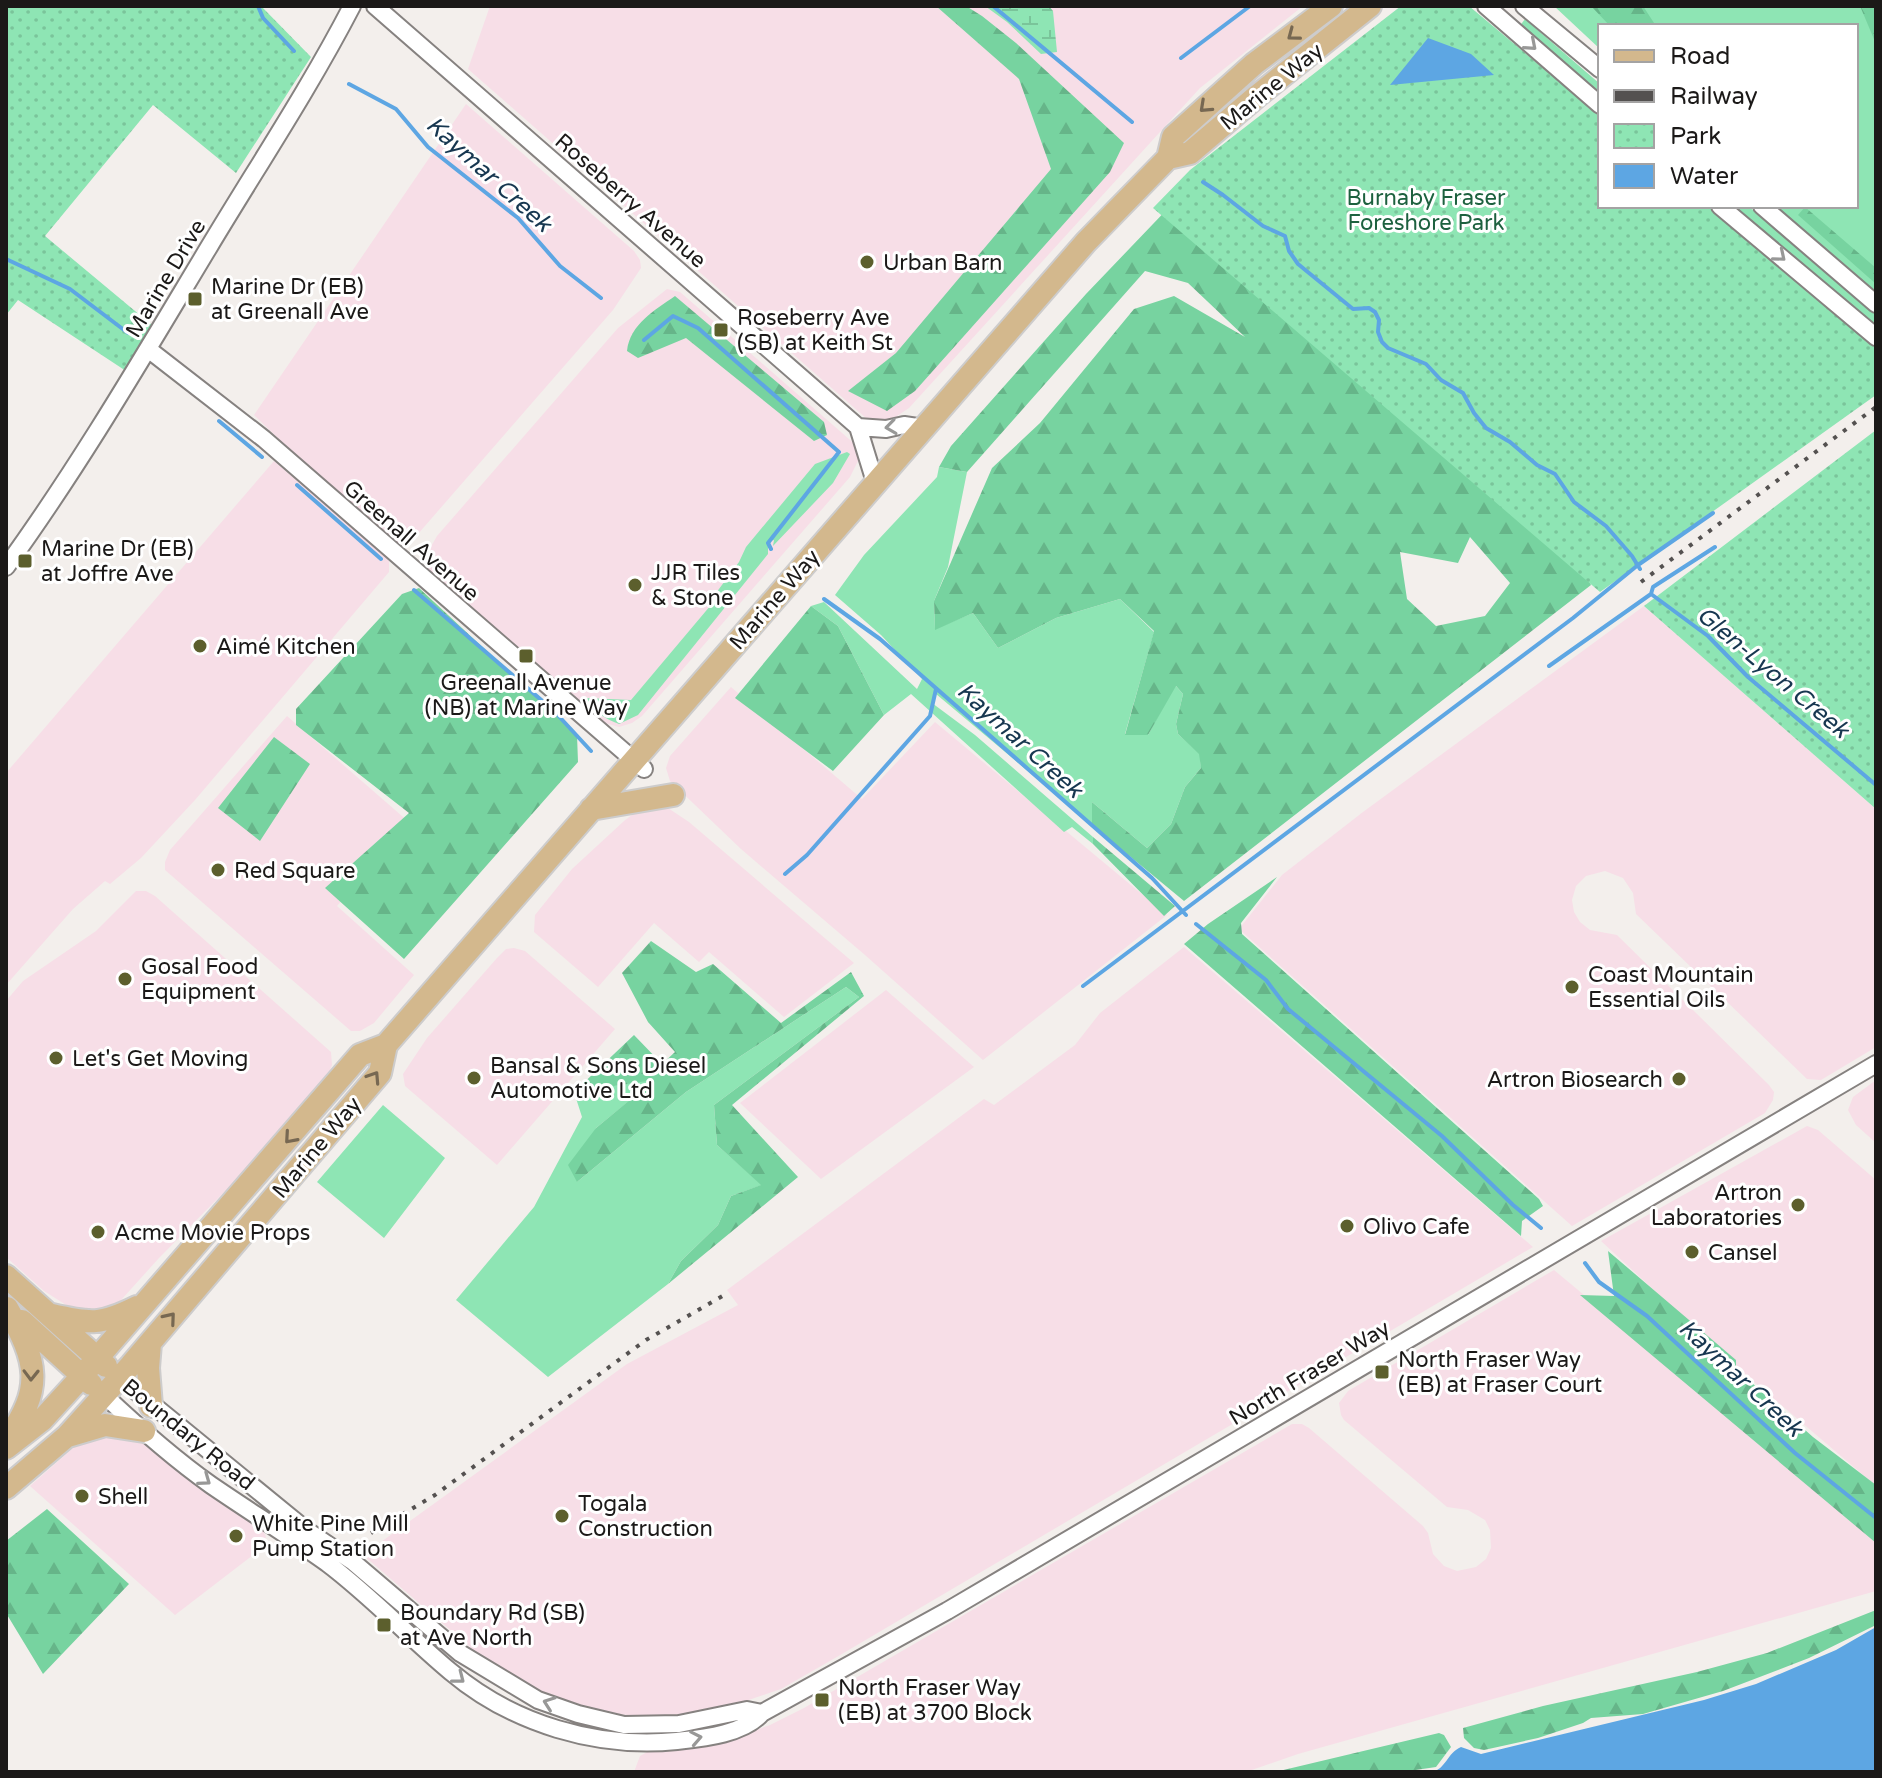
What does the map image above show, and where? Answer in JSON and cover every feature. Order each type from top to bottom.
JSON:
[{"type":"main road","name":"Marine Way","points":[[6,1448],[42,1420],[360,1055],[386,1045],[591,809],[638,765],[875,482],[1086,242],[1168,158],[1173,137],[1254,64],[1331,6]]},
{"type":"main road","name":"Marine Way","points":[[1168,158],[1190,153],[1370,6]]},
{"type":"main road","points":[[591,809],[673,795]]},
{"type":"main road","name":"Marine Way","points":[[6,1488],[67,1436],[120,1378],[380,1073],[386,1045]]},
{"type":"main road","name":"Boundary Road","points":[[6,1276],[120,1378]]},
{"type":"main road","points":[[47,1314],[86,1322],[111,1320],[149,1300]]},
{"type":"main road","points":[[6,1441],[29,1400],[32,1380],[28,1345],[7,1308]]},
{"type":"main road","name":"Boundary Road","points":[[7,1308],[104,1395]]},
{"type":"main road","points":[[150,1343],[151,1406]]},
{"type":"main road","points":[[67,1436],[105,1425],[144,1431]]},
{"type":"street","name":"Marine Drive","points":[[6,567],[148,349],[309,85],[352,6]]},
{"type":"street","name":"Roseberry Avenue","points":[[375,6],[858,427]]},
{"type":"street","points":[[1486,6],[1598,103]]},
{"type":"street","points":[[1524,6],[1598,67]]},
{"type":"street","points":[[1722,208],[1876,337]]},
{"type":"street","points":[[1764,208],[1876,304]]},
{"type":"street","name":"Greenall Avenue","points":[[148,349],[264,439],[638,765]]},
{"type":"street","points":[[875,482],[858,427],[886,429],[904,425],[924,428]]},
{"type":"street","name":"North Fraser Way","points":[[625,1743],[694,1739],[753,1723],[762,1713],[947,1611],[1876,1064]]},
{"type":"street","name":"Boundary Road","points":[[120,1378],[306,1530],[352,1561],[460,1653],[538,1700],[624,1725]]},
{"type":"street","name":"Boundary Road","points":[[104,1395],[210,1484],[329,1564],[470,1686],[497,1703],[549,1725],[574,1734],[625,1743]]},
{"type":"street","name":"North Fraser Way","points":[[624,1725],[679,1724],[747,1710],[762,1713]]},
{"type":"shaded area","points":[[490,6],[1303,6],[1200,88],[909,408],[885,421],[867,419],[468,69]]},
{"type":"shaded area","points":[[466,104],[634,251],[641,268],[613,310],[411,542],[400,545],[254,415]]},
{"type":"shaded area","points":[[667,289],[680,292],[857,446],[859,459],[850,477],[642,716],[619,727],[587,712],[428,572],[425,557],[437,536],[618,328]]},
{"type":"shaded area","points":[[274,461],[382,553],[389,561],[389,572],[195,800],[141,858],[110,884],[105,881],[73,909],[6,985],[6,773]]},
{"type":"shaded area","points":[[1644,606],[1876,809],[1876,1047],[1821,1080],[1807,1079],[1636,914],[1633,893],[1623,878],[1605,871],[1586,876],[1576,886],[1572,900],[1580,922],[1590,930],[1617,935],[1774,1092],[1765,1113],[1572,1226],[1239,929],[1282,875]]},
{"type":"shaded area","points":[[731,687],[862,799],[935,722],[1167,915],[983,1060],[741,849],[670,781],[666,768],[670,756]]},
{"type":"shaded area","points":[[287,716],[410,823],[337,906],[414,975],[374,1023],[360,1031],[351,1031],[165,870],[170,850]]},
{"type":"shaded area","points":[[665,806],[689,822],[854,963],[784,1017],[709,952],[699,962],[654,923],[598,987],[534,932],[535,915],[572,869],[624,821],[637,811]]},
{"type":"shaded area","points":[[136,891],[146,891],[155,896],[331,1052],[332,1065],[328,1075],[239,1177],[113,1309],[107,1313],[74,1310],[44,1291],[6,1257],[6,1001],[23,981],[96,931]]},
{"type":"shaded area","points":[[1184,947],[1533,1247],[835,1658],[781,1689],[737,1704],[701,1713],[655,1717],[614,1714],[538,1692],[501,1671],[476,1652],[363,1555],[627,1364],[738,1305],[727,1290],[984,1099],[994,1105],[1075,1045],[1100,1013]]},
{"type":"shaded area","points":[[506,949],[525,951],[615,1029],[497,1165],[405,1086],[403,1074],[427,1038],[497,958]]},
{"type":"shaded area","points":[[886,990],[974,1067],[821,1179],[740,1103]]},
{"type":"shaded area","points":[[1876,1080],[1876,1143],[1856,1125],[1848,1110],[1853,1097]]},
{"type":"shaded area","points":[[1807,1126],[1818,1130],[1876,1180],[1876,1486],[1739,1369],[1601,1241]]},
{"type":"shaded area","points":[[1554,1270],[1876,1538],[1876,1591],[1298,1754],[1246,1772],[634,1772],[640,1756],[651,1750],[731,1739],[804,1708],[1292,1424],[1309,1428],[1423,1526],[1433,1554],[1444,1566],[1457,1571],[1476,1567],[1486,1559],[1491,1548],[1490,1530],[1485,1520],[1468,1510],[1447,1507],[1344,1420],[1339,1403],[1348,1391]]},
{"type":"shaded area","points":[[95,1433],[135,1438],[151,1448],[262,1528],[266,1537],[261,1549],[175,1615],[30,1486],[82,1440]]},
{"type":"green space","points":[[6,6],[261,6],[311,57],[236,173],[153,105],[45,236],[153,326],[126,371],[18,300],[6,315]]},
{"type":"green space","points":[[936,6],[966,6],[982,16],[1016,43],[1124,143],[1110,172],[915,391],[887,411],[848,391],[896,353],[1051,169],[1019,79]]},
{"type":"green space","points":[[985,6],[1049,6],[1053,11],[1057,52],[1041,54]]},
{"type":"green space","name":"Burnaby Fraser Foreshore Park","points":[[1401,6],[1469,6],[1598,114],[1598,208],[1711,208],[1876,347],[1876,395],[1600,592],[1153,208],[1190,170]]},
{"type":"green space","points":[[1554,6],[1876,6],[1876,294],[1776,208],[1858,208],[1858,24],[1598,24],[1598,47]]},
{"type":"green space","points":[[1591,6],[1643,6],[1655,24],[1608,24]]},
{"type":"green space","points":[[1860,6],[1876,6],[1876,44]]},
{"type":"green space","points":[[1525,19],[1598,82],[1598,95],[1519,27]]},
{"type":"green space","points":[[1175,201],[1582,567],[1591,585],[1184,901],[1092,825],[1092,802],[1147,848],[1171,824],[1185,787],[1201,768],[1199,754],[1178,734],[1176,724],[1183,694],[1176,686],[1148,735],[1125,735],[1154,631],[1120,599],[1056,618],[998,648],[973,613],[935,630],[934,601],[992,468],[1040,423],[1134,309],[1174,296],[1245,337],[1188,283],[1145,271],[967,472],[939,467],[951,446],[1086,294]],"holes":[[[1470,537],[1510,583],[1485,616],[1436,626],[1407,599],[1400,552],[1458,563]]]},
{"type":"green space","points":[[1734,208],[1750,208],[1876,314],[1876,328]]},
{"type":"green space","points":[[1806,208],[1876,268],[1876,284],[1798,215]]},
{"type":"green space","points":[[675,296],[824,422],[827,435],[814,441],[686,338],[638,358],[627,351],[638,325]]},
{"type":"green space","points":[[1876,430],[1876,809],[1644,606]]},
{"type":"green space","points":[[847,452],[850,454],[833,483],[773,546],[774,540],[768,541],[768,554],[638,715],[619,724],[595,711],[586,698],[631,700],[716,599],[716,593],[746,547],[815,464]]},
{"type":"green space","points":[[939,467],[967,472],[948,567],[934,601],[935,629],[973,613],[998,648],[1056,618],[1120,599],[1154,632],[1125,734],[1148,735],[1175,685],[1183,694],[1176,724],[1178,734],[1200,754],[1201,768],[1185,787],[1171,824],[1147,848],[1092,802],[1092,825],[936,694],[932,703],[975,735],[1093,837],[1093,844],[1072,827],[1064,832],[911,694],[884,715],[838,626],[811,606],[824,602],[917,689],[922,679],[881,635],[835,595],[864,555],[937,477]]},
{"type":"green space","points":[[419,588],[577,735],[578,762],[404,959],[325,888],[409,813],[296,725],[296,709],[402,594]]},
{"type":"green space","points":[[811,606],[838,626],[884,715],[833,771],[735,698]]},
{"type":"green space","points":[[274,737],[310,764],[260,841],[218,808]]},
{"type":"green space","points":[[1093,837],[1175,906],[1164,916],[1093,844]]},
{"type":"green space","points":[[1277,877],[1241,923],[1242,934],[1539,1199],[1543,1206],[1522,1221],[1521,1236],[1184,944]]},
{"type":"green space","points":[[651,941],[696,972],[713,964],[781,1023],[851,972],[864,996],[732,1105],[798,1177],[668,1284],[681,1261],[718,1225],[731,1196],[761,1185],[717,1145],[714,1105],[859,997],[846,987],[686,1092],[577,1182],[568,1165],[596,1128],[654,1080],[574,1092],[634,1035],[662,1064],[675,1052],[648,1022],[622,973]]},
{"type":"green space","points":[[846,987],[859,997],[714,1105],[717,1145],[762,1185],[731,1196],[718,1225],[681,1261],[668,1284],[548,1377],[456,1300],[534,1207],[582,1117],[574,1092],[656,1079],[596,1128],[577,1182],[686,1092]]},
{"type":"green space","points":[[383,1105],[445,1158],[384,1238],[317,1182]]},
{"type":"green space","points":[[1608,1251],[1736,1360],[1736,1369],[1813,1437],[1876,1485],[1876,1543],[1580,1295],[1614,1296]]},
{"type":"green space","points":[[47,1509],[129,1584],[43,1674],[6,1613],[6,1541]]},
{"type":"green space","points":[[1876,1610],[1876,1625],[1809,1658],[1723,1691],[1643,1714],[1591,1718],[1538,1738],[1484,1750],[1474,1748],[1464,1738],[1463,1728],[1767,1653]]},
{"type":"green space","points":[[1439,1733],[1444,1735],[1451,1747],[1436,1767],[1402,1772],[1275,1772]]},
{"type":"water","points":[[1428,38],[1471,54],[1494,75],[1390,85]]},
{"type":"water","points":[[1876,1627],[1876,1772],[1432,1772],[1461,1747],[1481,1754],[1704,1700],[1756,1684],[1836,1650]]},
{"type":"waterway","name":"Kaymar Creek","points":[[6,6],[29,6]]},
{"type":"waterway","name":"Kaymar Creek","points":[[258,6],[263,18],[294,51]]},
{"type":"waterway","name":"Glen-Lyon Creek","points":[[993,6],[1132,122]]},
{"type":"waterway","points":[[1181,58],[1250,6]]},
{"type":"waterway","name":"Kaymar Creek","points":[[349,84],[396,109],[428,147],[518,218],[560,266],[601,298]]},
{"type":"waterway","name":"Glen-Lyon Creek","points":[[1203,182],[1263,226],[1285,236],[1289,251],[1298,264],[1353,309],[1369,308],[1375,312],[1379,320],[1378,332],[1388,348],[1426,364],[1441,380],[1463,393],[1486,428],[1510,442],[1537,465],[1555,474],[1574,502],[1606,526],[1640,569]]},
{"type":"waterway","points":[[6,259],[70,289],[128,333]]},
{"type":"waterway","name":"Kaymar Creek","points":[[644,340],[673,316],[698,328],[839,452],[768,543],[771,549]]},
{"type":"waterway","points":[[219,421],[262,457]]},
{"type":"waterway","points":[[297,485],[381,559]]},
{"type":"waterway","points":[[1083,986],[1573,618],[1638,565],[1713,513]]},
{"type":"waterway","name":"Glen-Lyon Creek","points":[[1715,547],[1653,587],[1651,594],[1708,636],[1748,677],[1876,785]]},
{"type":"waterway","points":[[414,590],[554,711],[591,751]]},
{"type":"waterway","points":[[1549,666],[1651,594]]},
{"type":"waterway","name":"Kaymar Creek","points":[[824,599],[880,639],[1152,878],[1186,915]]},
{"type":"waterway","points":[[785,874],[807,855],[930,716],[936,689]]},
{"type":"waterway","name":"Kaymar Creek","points":[[1196,924],[1266,980],[1288,1009],[1442,1136],[1541,1228]]},
{"type":"waterway","name":"Kaymar Creek","points":[[1585,1263],[1599,1282],[1647,1316],[1795,1453],[1876,1518]]},
{"type":"railway","points":[[1641,582],[1876,407]]},
{"type":"railway","points":[[371,1533],[435,1495],[646,1340],[726,1294]]},
{"type":"place","name":"Urban Barn","points":[[867,262]]},
{"type":"place","name":"Marine Dr (EB) at Greenall Ave","points":[[195,299]]},
{"type":"place","name":"Roseberry Ave (SB) at Keith St","points":[[721,330]]},
{"type":"place","name":"Marine Dr (EB) at Joffre Ave","points":[[25,561]]},
{"type":"place","name":"JJR Tiles & Stone","points":[[635,585]]},
{"type":"place","name":"Aimé Kitchen","points":[[200,646]]},
{"type":"place","name":"Greenall Avenue (NB) at Marine Way","points":[[526,656]]},
{"type":"place","name":"Red Square","points":[[218,870]]},
{"type":"place","name":"Gosal Food Equipment","points":[[125,979]]},
{"type":"place","name":"Coast Mountain Essential Oils","points":[[1572,987]]},
{"type":"place","name":"Let's Get Moving","points":[[56,1058]]},
{"type":"place","name":"Bansal & Sons Diesel Automotive Ltd","points":[[474,1078]]},
{"type":"place","name":"Artron Biosearch","points":[[1679,1079]]},
{"type":"place","name":"Artron Laboratories","points":[[1798,1205]]},
{"type":"place","name":"Olivo Cafe","points":[[1347,1226]]},
{"type":"place","name":"Acme Movie Props","points":[[98,1232]]},
{"type":"place","name":"Cansel","points":[[1692,1252]]},
{"type":"place","name":"North Fraser Way (EB) at Fraser Court","points":[[1382,1372]]},
{"type":"place","name":"Shell","points":[[82,1496]]},
{"type":"place","name":"Togala Construction","points":[[562,1516]]},
{"type":"place","name":"White Pine Mill Pump Station","points":[[236,1536]]},
{"type":"place","name":"Boundary Rd (SB) at Ave North","points":[[384,1625]]},
{"type":"place","name":"North Fraser Way (EB) at 3700 Block","points":[[822,1700]]}]
